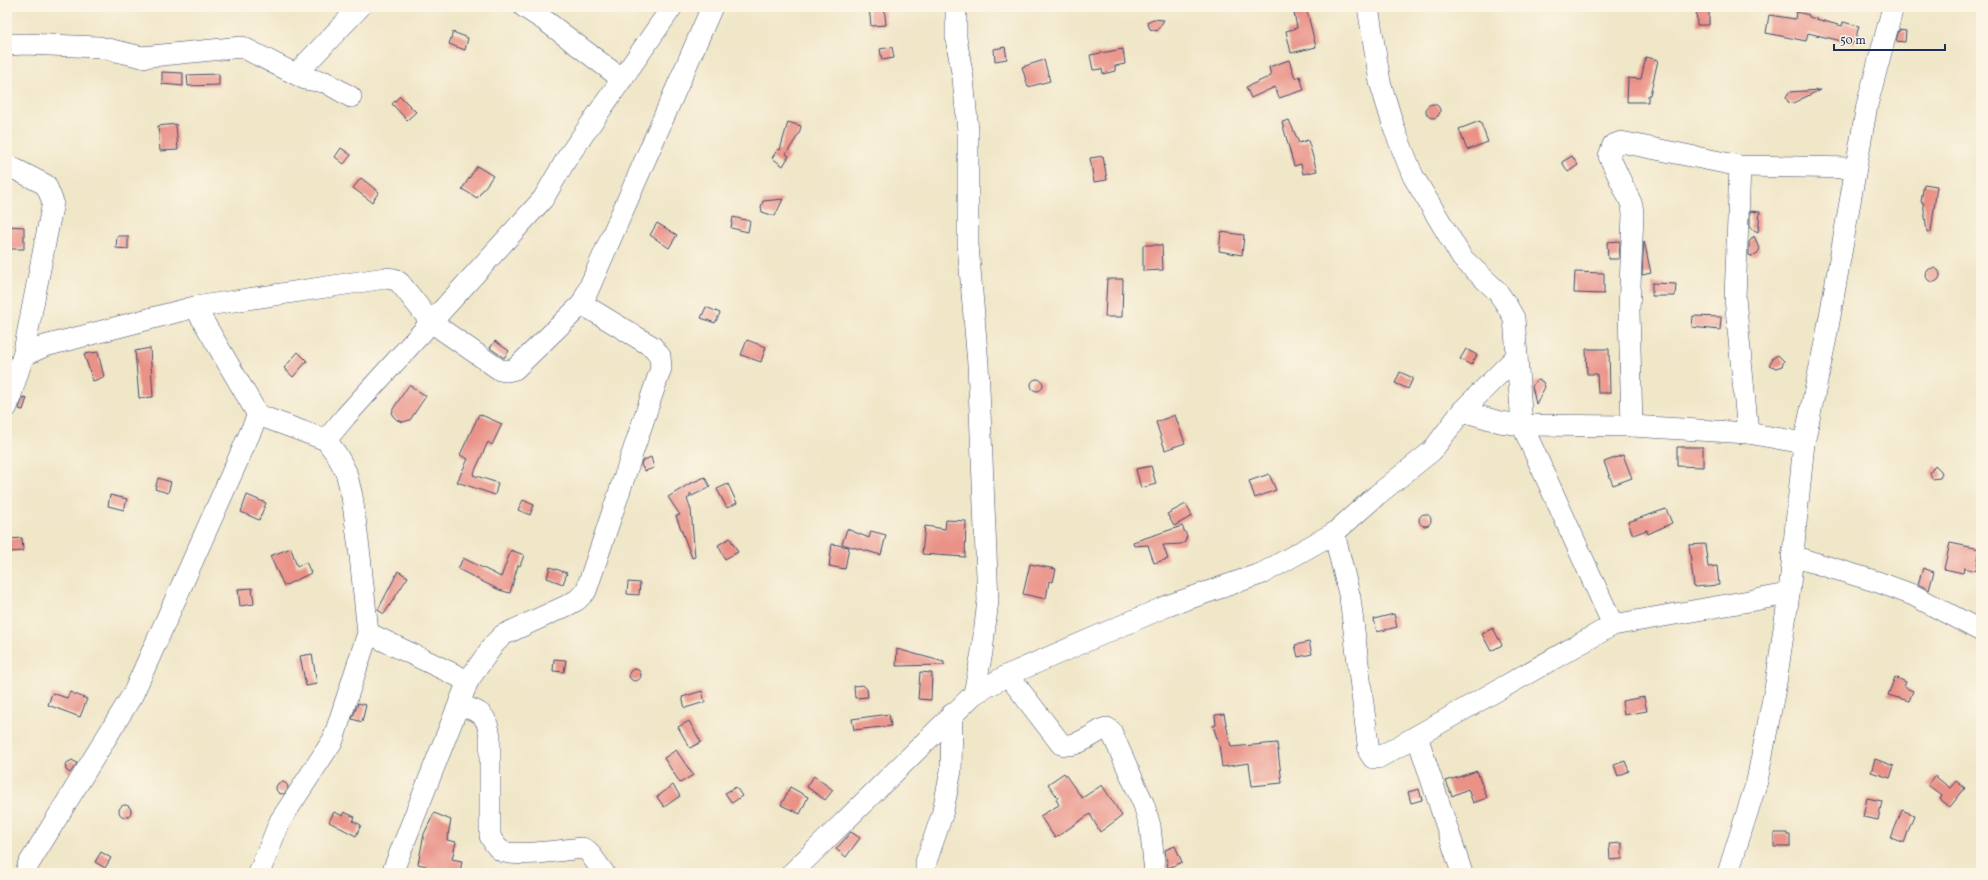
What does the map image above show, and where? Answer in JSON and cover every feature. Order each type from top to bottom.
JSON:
[{"type":"street","points":[[296,74],[360,7]]},
{"type":"street","points":[[524,7],[547,22],[622,79]]},
{"type":"street","points":[[326,440],[346,416],[543,200],[568,158],[672,7]]},
{"type":"street","points":[[23,356],[52,344],[195,307],[385,278],[394,279],[400,283],[431,322],[500,370],[507,371],[515,369],[582,304],[712,7]]},
{"type":"street","points":[[956,7],[956,38],[963,78],[968,131],[968,245],[978,364],[988,600],[982,652],[974,694]]},
{"type":"street","points":[[1368,7],[1380,82],[1395,131],[1414,176],[1462,258],[1497,291],[1514,318],[1522,425],[1613,625]]},
{"type":"street","points":[[1728,873],[1757,781],[1776,682],[1789,594],[1804,443],[1827,333],[1867,105],[1893,7]]},
{"type":"street","points":[[7,45],[24,44],[99,47],[142,57],[242,47],[305,79],[325,82],[351,97]]},
{"type":"street","points":[[1632,426],[1629,311],[1632,205],[1609,156],[1613,145],[1620,142],[1740,166],[1855,168]]},
{"type":"street","points":[[7,165],[46,185],[53,202],[23,356],[7,403]]},
{"type":"street","points":[[1740,166],[1735,298],[1748,433]]},
{"type":"street","points":[[392,873],[468,681],[494,644],[503,635],[566,606],[577,600],[586,591],[662,368],[660,356],[653,347],[582,304]]},
{"type":"street","points":[[195,307],[258,415],[326,440],[337,455],[346,472],[352,496],[368,633],[333,740],[280,822],[259,873]]},
{"type":"street","points":[[792,873],[974,694],[1008,675],[1167,606],[1263,573],[1334,533],[1377,495],[1432,451],[1462,411],[1517,356]]},
{"type":"street","points":[[1462,411],[1500,422],[1522,425],[1632,426],[1748,433],[1804,443]]},
{"type":"street","points":[[26,873],[28,865],[133,694],[258,415]]},
{"type":"street","points":[[1334,533],[1350,598],[1369,752],[1373,758],[1378,758],[1613,625],[1789,594]]},
{"type":"street","points":[[1792,556],[1878,582],[1913,595],[1981,631]]},
{"type":"street","points":[[368,633],[468,681]]},
{"type":"street","points":[[1008,675],[1061,744],[1066,746],[1072,745],[1103,729],[1107,728],[1111,731],[1144,805],[1150,826],[1155,873]]},
{"type":"street","points":[[458,705],[482,713],[488,723],[490,736],[490,836],[495,845],[503,852],[525,853],[582,848],[588,851],[600,870]]},
{"type":"street","points":[[926,873],[926,862],[942,815],[951,771],[952,714]]},
{"type":"street","points":[[1417,736],[1462,873]]},
{"type":"building","points":[[869,7],[884,7],[886,25],[871,26]]},
{"type":"building","points":[[1293,7],[1306,7],[1316,47],[1291,53],[1286,31],[1297,28]]},
{"type":"building","points":[[1696,7],[1709,7],[1709,25],[1697,25]]},
{"type":"building","points":[[1796,12],[1842,26],[1843,22],[1859,26],[1854,44],[1808,33],[1806,41],[1766,33],[1769,15],[1795,19]]},
{"type":"building","points":[[1153,19],[1164,20],[1157,31],[1150,29],[1147,22]]},
{"type":"building","points":[[1899,30],[1906,31],[1905,42],[1896,41]]},
{"type":"building","points":[[453,32],[468,38],[465,50],[449,44]]},
{"type":"building","points":[[892,47],[894,58],[882,60],[880,49]]},
{"type":"building","points":[[1005,47],[1007,59],[995,61],[994,49]]},
{"type":"building","points":[[1123,49],[1125,64],[1115,66],[1115,71],[1103,74],[1102,69],[1093,70],[1090,55]]},
{"type":"building","points":[[1646,57],[1658,60],[1650,95],[1648,95],[1648,102],[1627,102],[1628,78],[1641,79]]},
{"type":"building","points":[[1044,60],[1050,81],[1028,87],[1022,67]]},
{"type":"building","points":[[1289,60],[1295,78],[1300,76],[1304,90],[1279,98],[1275,87],[1251,98],[1246,87],[1271,76],[1269,67]]},
{"type":"building","points":[[162,72],[183,73],[183,86],[162,84]]},
{"type":"building","points":[[219,74],[219,85],[188,86],[187,75]]},
{"type":"building","points":[[1820,90],[1793,103],[1788,102],[1786,97],[1789,92]]},
{"type":"building","points":[[400,96],[416,112],[407,120],[392,104]]},
{"type":"building","points":[[1430,104],[1436,104],[1440,108],[1440,114],[1436,118],[1430,118],[1426,114],[1426,108]]},
{"type":"building","points":[[1289,120],[1299,143],[1308,140],[1317,171],[1303,174],[1301,164],[1294,166],[1282,122]]},
{"type":"building","points":[[1480,121],[1488,142],[1467,150],[1459,129]]},
{"type":"building","points":[[788,122],[801,126],[799,134],[786,154],[789,156],[783,166],[772,158],[778,149],[780,150]]},
{"type":"building","points":[[176,124],[178,150],[160,151],[158,126]]},
{"type":"building","points":[[341,148],[351,155],[344,164],[335,157]]},
{"type":"building","points":[[1103,156],[1107,180],[1094,182],[1090,158]]},
{"type":"building","points":[[1572,156],[1578,165],[1568,172],[1562,162]]},
{"type":"building","points":[[477,166],[493,176],[477,198],[462,189]]},
{"type":"building","points":[[361,178],[379,192],[372,202],[353,188]]},
{"type":"building","points":[[1924,184],[1937,186],[1931,232],[1927,232],[1923,202],[1921,202]]},
{"type":"building","points":[[783,199],[775,216],[762,212],[761,207],[763,201]]},
{"type":"building","points":[[1750,211],[1760,212],[1758,232],[1750,228]]},
{"type":"building","points":[[733,217],[750,221],[748,232],[731,228]]},
{"type":"building","points":[[657,223],[677,235],[669,248],[650,235]]},
{"type":"building","points":[[7,226],[24,227],[24,249],[7,249]]},
{"type":"building","points":[[1221,232],[1244,235],[1242,255],[1219,251]]},
{"type":"building","points":[[117,236],[128,236],[128,249],[116,248]]},
{"type":"building","points":[[1754,236],[1760,249],[1756,255],[1752,256],[1749,255],[1749,242]]},
{"type":"building","points":[[1620,241],[1619,259],[1608,259],[1607,242]]},
{"type":"building","points":[[1644,241],[1651,273],[1642,275]]},
{"type":"building","points":[[1143,245],[1162,245],[1163,270],[1143,271]]},
{"type":"building","points":[[1930,268],[1936,268],[1940,272],[1940,278],[1936,282],[1930,282],[1926,278],[1926,272]]},
{"type":"building","points":[[1575,272],[1604,273],[1604,294],[1574,293]]},
{"type":"building","points":[[1107,279],[1123,279],[1122,317],[1105,317]]},
{"type":"building","points":[[1652,283],[1676,284],[1675,296],[1652,296]]},
{"type":"building","points":[[706,307],[720,313],[715,323],[701,318]]},
{"type":"building","points":[[1693,316],[1721,317],[1720,330],[1692,327]]},
{"type":"building","points":[[747,340],[766,347],[761,362],[741,355]]},
{"type":"building","points":[[495,341],[509,351],[504,358],[490,348]]},
{"type":"building","points":[[150,348],[153,397],[139,398],[135,351]]},
{"type":"building","points":[[1466,349],[1477,355],[1471,365],[1460,359]]},
{"type":"building","points":[[1586,349],[1609,349],[1610,393],[1598,393],[1597,374],[1587,374]]},
{"type":"building","points":[[98,352],[104,377],[93,381],[84,354]]},
{"type":"building","points":[[298,352],[307,361],[293,377],[284,368]]},
{"type":"building","points":[[1778,355],[1784,361],[1782,366],[1776,368],[1769,365],[1773,358]]},
{"type":"building","points":[[1400,372],[1413,378],[1408,389],[1395,383]]},
{"type":"building","points":[[1035,379],[1039,379],[1043,385],[1039,391],[1035,391],[1031,387],[1031,383]]},
{"type":"building","points":[[1539,380],[1543,382],[1545,387],[1536,404],[1532,386]]},
{"type":"building","points":[[409,385],[426,396],[410,420],[403,422],[397,420],[392,415],[393,409]]},
{"type":"building","points":[[23,397],[27,398],[23,410],[19,409]]},
{"type":"building","points":[[479,414],[502,424],[492,445],[488,442],[473,475],[498,483],[495,495],[457,482],[468,459],[460,455]]},
{"type":"building","points":[[1175,415],[1185,443],[1165,450],[1156,422]]},
{"type":"building","points":[[1677,447],[1703,447],[1703,467],[1677,466]]},
{"type":"building","points":[[1623,455],[1632,478],[1613,485],[1604,462]]},
{"type":"building","points":[[651,457],[654,468],[645,471],[641,465],[642,461]]},
{"type":"building","points":[[1935,465],[1942,474],[1940,478],[1932,479],[1930,473]]},
{"type":"building","points":[[1151,466],[1156,484],[1141,488],[1136,469]]},
{"type":"building","points":[[1269,474],[1276,490],[1255,498],[1249,481]]},
{"type":"building","points":[[705,477],[710,487],[692,496],[690,493],[690,497],[687,499],[691,510],[695,557],[692,558],[676,516],[680,515],[668,497],[689,484]]},
{"type":"building","points":[[158,478],[171,482],[168,493],[155,489]]},
{"type":"building","points":[[728,484],[737,503],[727,508],[717,489]]},
{"type":"building","points":[[110,495],[127,499],[124,510],[108,506]]},
{"type":"building","points":[[247,495],[266,503],[259,520],[241,512]]},
{"type":"building","points":[[523,500],[534,505],[530,515],[518,510]]},
{"type":"building","points":[[1186,504],[1192,516],[1174,526],[1167,514]]},
{"type":"building","points":[[1666,509],[1672,523],[1648,534],[1647,530],[1633,535],[1628,522]]},
{"type":"building","points":[[1427,514],[1430,515],[1430,525],[1423,526],[1420,525],[1419,518],[1420,515]]},
{"type":"building","points":[[946,520],[966,521],[965,557],[922,554],[925,526],[945,529]]},
{"type":"building","points":[[1182,526],[1187,536],[1185,542],[1181,544],[1163,545],[1168,559],[1154,563],[1148,545],[1134,546],[1133,542]]},
{"type":"building","points":[[847,529],[869,538],[871,531],[886,535],[881,555],[842,544]]},
{"type":"building","points":[[22,538],[23,551],[10,552],[9,539]]},
{"type":"building","points":[[730,538],[738,552],[725,559],[718,545]]},
{"type":"building","points":[[1950,543],[1980,549],[1976,571],[1964,568],[1963,573],[1944,569]]},
{"type":"building","points":[[832,544],[849,547],[845,569],[829,566]]},
{"type":"building","points":[[1705,544],[1708,567],[1717,566],[1719,585],[1694,587],[1689,545]]},
{"type":"building","points":[[291,548],[297,567],[306,562],[311,573],[284,586],[270,556]]},
{"type":"building","points":[[511,550],[524,555],[520,566],[518,565],[510,593],[499,590],[458,569],[463,558],[501,577]]},
{"type":"building","points":[[1030,564],[1056,569],[1053,582],[1049,581],[1046,599],[1023,594]]},
{"type":"building","points":[[550,567],[567,573],[563,584],[547,578]]},
{"type":"building","points":[[1923,568],[1934,572],[1929,590],[1918,584]]},
{"type":"building","points":[[398,571],[408,577],[384,614],[378,610]]},
{"type":"building","points":[[628,582],[640,583],[639,595],[627,594]]},
{"type":"building","points":[[252,588],[254,604],[240,606],[238,589]]},
{"type":"building","points":[[1394,614],[1397,627],[1377,632],[1374,619]]},
{"type":"building","points":[[1493,628],[1502,645],[1491,651],[1482,634]]},
{"type":"building","points":[[1309,642],[1312,654],[1298,657],[1295,645]]},
{"type":"building","points":[[897,649],[944,662],[944,665],[896,666]]},
{"type":"building","points":[[312,654],[317,684],[306,686],[300,656]]},
{"type":"building","points":[[554,659],[566,660],[564,672],[553,671]]},
{"type":"building","points":[[633,669],[637,669],[641,675],[637,681],[633,681],[629,677],[629,673]]},
{"type":"building","points":[[920,672],[932,673],[931,700],[918,699]]},
{"type":"building","points":[[1895,677],[1906,682],[1904,687],[1913,691],[1909,701],[1888,695]]},
{"type":"building","points":[[863,685],[867,689],[868,697],[855,698],[854,686]]},
{"type":"building","points":[[702,691],[705,702],[685,708],[682,697]]},
{"type":"building","points":[[70,692],[87,699],[80,717],[48,705],[52,693],[67,698]]},
{"type":"building","points":[[1644,697],[1647,711],[1624,715],[1622,701]]},
{"type":"building","points":[[358,703],[366,705],[362,722],[352,719]]},
{"type":"building","points":[[889,714],[891,726],[854,730],[852,719]]},
{"type":"building","points":[[1224,714],[1231,747],[1277,743],[1282,783],[1252,786],[1249,763],[1222,767],[1219,744],[1213,726],[1216,725],[1215,715]]},
{"type":"building","points":[[689,721],[701,742],[690,748],[678,727]]},
{"type":"building","points":[[676,750],[693,775],[680,783],[664,758]]},
{"type":"building","points":[[1875,759],[1894,766],[1890,778],[1871,772]]},
{"type":"building","points":[[72,760],[77,763],[70,773],[66,770],[65,764]]},
{"type":"building","points":[[1625,761],[1629,771],[1618,776],[1614,765]]},
{"type":"building","points":[[1477,771],[1487,798],[1473,803],[1468,789],[1452,796],[1446,781]]},
{"type":"building","points":[[1064,773],[1082,798],[1102,785],[1122,816],[1100,832],[1090,814],[1055,838],[1040,816],[1059,805],[1056,799],[1058,798],[1048,784]]},
{"type":"building","points":[[814,776],[833,790],[825,800],[807,787]]},
{"type":"building","points":[[1935,776],[1950,788],[1956,781],[1965,788],[1950,807],[1940,799],[1942,796],[1928,785]]},
{"type":"building","points":[[282,782],[286,784],[288,788],[286,792],[282,794],[278,792],[276,788],[278,784]]},
{"type":"building","points":[[673,785],[680,796],[664,807],[657,797]]},
{"type":"building","points":[[736,787],[742,796],[732,803],[725,793]]},
{"type":"building","points":[[790,787],[808,797],[800,814],[781,805]]},
{"type":"building","points":[[1419,789],[1422,800],[1411,803],[1408,792]]},
{"type":"building","points":[[1867,798],[1882,801],[1878,820],[1863,817]]},
{"type":"building","points":[[123,805],[127,805],[131,811],[127,817],[123,817],[119,813],[119,809]]},
{"type":"building","points":[[1902,810],[1914,815],[1904,843],[1891,838]]},
{"type":"building","points":[[334,812],[343,816],[344,812],[355,817],[353,821],[361,825],[356,836],[329,822]]},
{"type":"building","points":[[434,813],[451,820],[447,840],[456,842],[452,859],[462,861],[460,873],[441,873],[425,869],[426,866],[418,864],[424,834]]},
{"type":"building","points":[[851,832],[860,838],[846,857],[836,849]]},
{"type":"building","points":[[1774,833],[1787,833],[1787,835],[1790,835],[1790,847],[1774,847]]},
{"type":"building","points":[[1622,843],[1622,859],[1610,860],[1609,844]]},
{"type":"building","points":[[1175,846],[1182,862],[1168,868],[1165,850]]},
{"type":"building","points":[[101,852],[111,858],[105,868],[95,862]]}]
